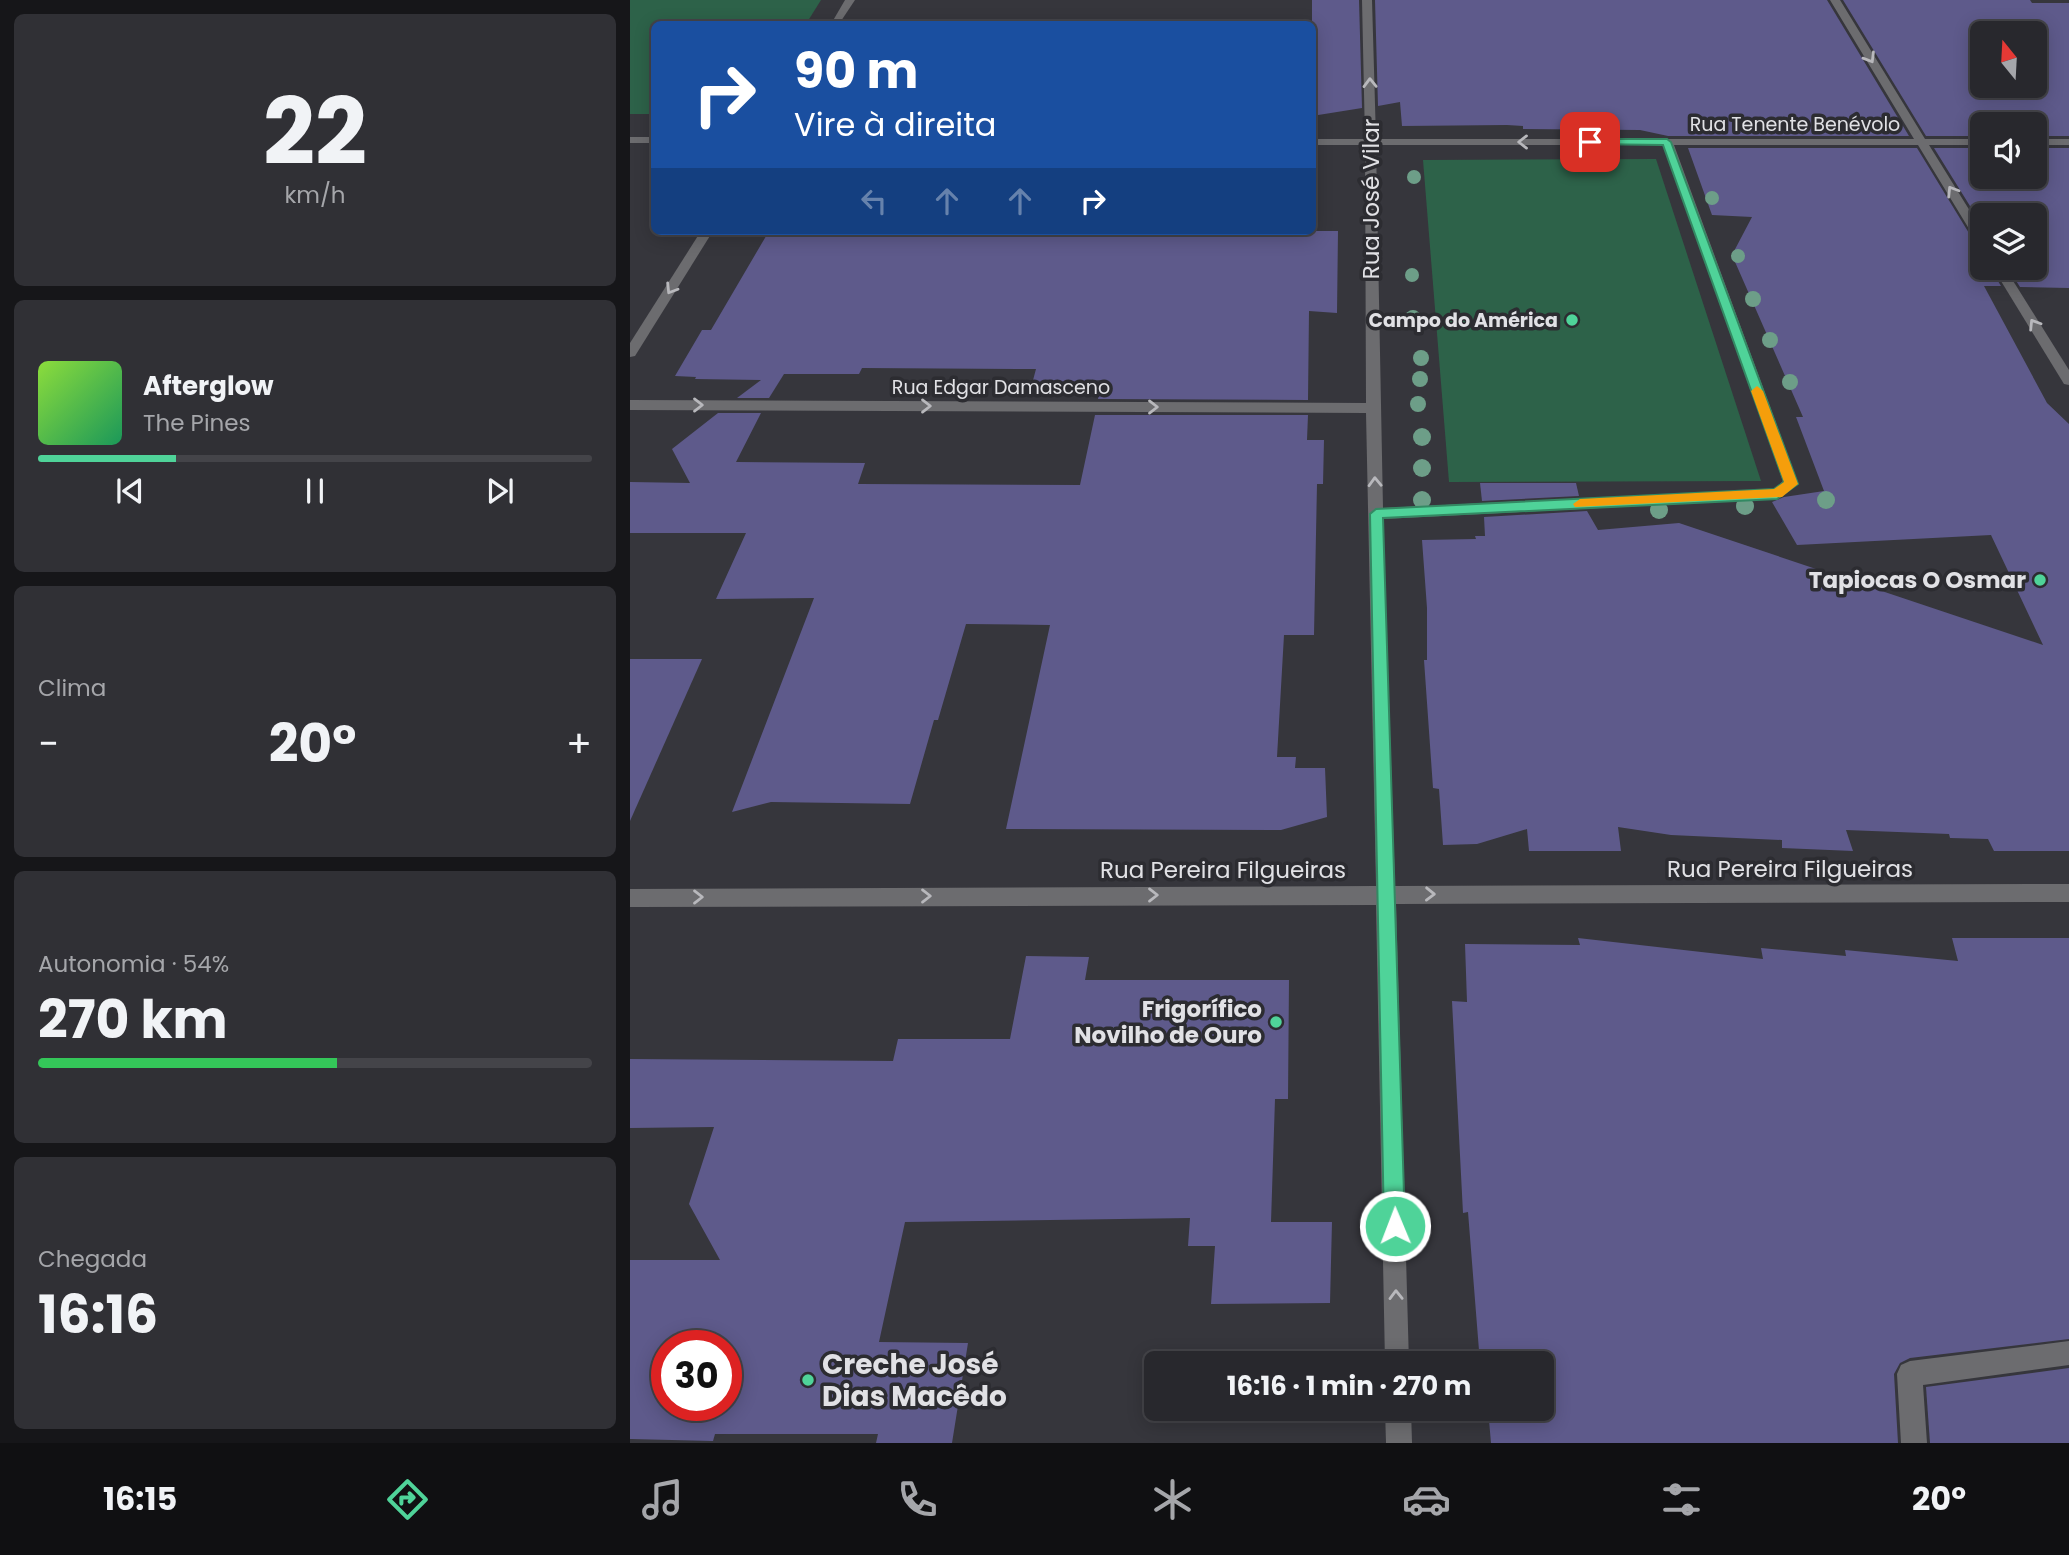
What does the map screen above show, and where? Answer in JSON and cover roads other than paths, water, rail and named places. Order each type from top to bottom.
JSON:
[{"type":"street","points":[[837,21],[850,0]]},
{"type":"street","name":"Rua José Vilar","points":[[1367,0],[1373,408],[1397,1351]]},
{"type":"street","points":[[1835,0],[1970,221]]},
{"type":"street","points":[[630,140],[651,139]]},
{"type":"street","name":"Rua Tenente Benévolo","points":[[1316,142],[1970,142]]},
{"type":"street","points":[[1376,514],[1777,494],[1791,484],[1667,142]]},
{"type":"street","points":[[2047,142],[2069,142]]},
{"type":"street","points":[[630,353],[704,235]]},
{"type":"street","points":[[2006,280],[2069,381]]},
{"type":"street","name":"Rua Edgar Damasceno","points":[[630,405],[1373,408]]},
{"type":"street","name":"Rua Pereira Filgueiras","points":[[630,898],[1387,893],[2069,893]]},
{"type":"street","points":[[1914,1443],[1910,1374],[2069,1353]]},
{"type":"street","points":[[1398,1421],[1399,1443]]},
{"type":"place","name":"Campo do América","points":[[1572,320]]},
{"type":"place","name":"Tapiocas O Osmar","points":[[2040,580]]},
{"type":"place","name":"Frigorífico Novilho de Ouro","points":[[1276,1022]]},
{"type":"place","name":"Creche José Dias Macêdo","points":[[808,1380]]}]
